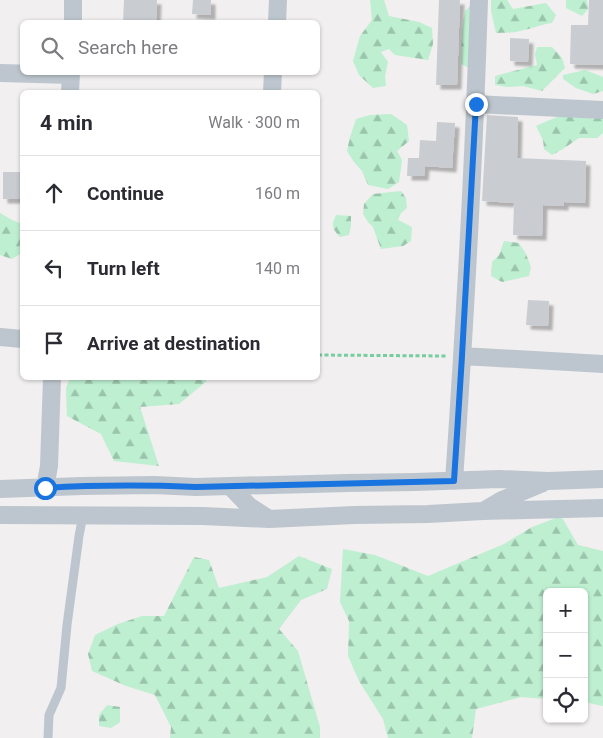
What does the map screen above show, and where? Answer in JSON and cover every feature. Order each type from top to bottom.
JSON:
[{"type":"street","points":[[73,0],[73,20]]},
{"type":"street","points":[[277,20],[278,0]]},
{"type":"street","points":[[454,481],[476,104],[479,0]]},
{"type":"street","points":[[0,73],[20,75]]},
{"type":"street","points":[[20,75],[71,80]]},
{"type":"street","points":[[272,90],[273,75]]},
{"type":"street","points":[[476,104],[603,110]]},
{"type":"street","points":[[0,338],[20,339]]},
{"type":"street","points":[[462,356],[603,364]]},
{"type":"street","points":[[45,488],[49,466],[52,380]]},
{"type":"street","points":[[0,489],[154,485],[196,487],[498,479],[548,481],[603,480]]},
{"type":"street","points":[[482,511],[502,500],[548,481]]},
{"type":"street","points":[[230,486],[249,506],[269,519]]},
{"type":"street","points":[[0,515],[203,516],[269,519],[603,508]]},
{"type":"lane","points":[[48,738],[48,715],[61,688],[68,615],[83,515]]},
{"type":"path","points":[[320,355],[462,356]]},
{"type":"green space","points":[[370,0],[384,0],[389,16],[419,22],[432,28],[433,44],[428,60],[395,55],[389,49],[381,52],[388,62],[385,76],[386,86],[373,88],[359,75],[353,61],[360,36],[372,20]]},
{"type":"green space","points":[[491,0],[507,0],[513,9],[546,3],[556,15],[552,23],[517,32],[496,33],[491,11]]},
{"type":"green space","points":[[566,0],[587,0],[588,9],[582,16],[566,8]]},
{"type":"green space","points":[[471,5],[469,68],[461,64],[462,30],[465,11]]},
{"type":"green space","points":[[537,47],[552,47],[562,58],[565,68],[542,91],[523,86],[507,87],[495,85],[495,76],[537,65],[535,54]]},
{"type":"green space","points":[[585,70],[603,77],[603,91],[593,94],[576,88],[563,79],[563,75]]},
{"type":"green space","points":[[566,113],[603,113],[603,133],[597,138],[579,138],[552,155],[544,149],[543,140],[536,126]]},
{"type":"green space","points":[[391,114],[407,125],[409,141],[397,151],[402,160],[399,182],[388,189],[368,185],[362,171],[347,151],[356,119],[370,115]]},
{"type":"green space","points":[[401,191],[406,198],[407,208],[401,213],[398,220],[412,227],[411,241],[403,246],[381,249],[373,227],[363,214],[364,204],[373,194]]},
{"type":"green space","points":[[0,213],[20,223],[20,254],[12,259],[0,255]]},
{"type":"green space","points":[[336,215],[351,216],[349,235],[340,237],[335,231],[333,222]]},
{"type":"green space","points":[[504,241],[519,243],[531,267],[529,276],[502,282],[491,276],[492,262],[499,255]]},
{"type":"green space","points":[[69,380],[207,381],[179,404],[140,407],[159,466],[114,461],[101,434],[67,416],[66,388]]},
{"type":"green space","points":[[561,516],[578,545],[603,551],[603,706],[588,703],[588,588],[543,588],[543,699],[521,697],[476,709],[472,738],[388,738],[383,719],[359,681],[348,656],[349,621],[340,602],[343,549],[375,555],[428,576],[504,544],[532,527]]},
{"type":"green space","points":[[299,556],[332,569],[327,589],[301,600],[279,629],[298,651],[320,727],[320,738],[170,738],[171,727],[155,695],[126,686],[92,671],[88,654],[95,635],[118,624],[142,616],[164,616],[194,557],[209,560],[219,588],[267,577]]},
{"type":"green space","points":[[107,705],[120,707],[120,722],[111,728],[99,726],[99,715]]},
{"type":"building","points":[[124,0],[157,0],[156,20],[123,20]]},
{"type":"building","points":[[193,0],[211,0],[211,15],[192,14]]},
{"type":"building","points":[[439,0],[460,0],[457,85],[436,85]]},
{"type":"building","points":[[589,0],[603,0],[603,65],[570,64],[571,25],[588,25]]},
{"type":"building","points":[[510,38],[529,39],[528,62],[510,61]]},
{"type":"building","points":[[487,115],[518,117],[517,158],[586,161],[585,203],[564,202],[564,206],[543,205],[542,236],[513,235],[514,203],[482,201]]},
{"type":"building","points":[[437,122],[455,123],[452,168],[425,166],[424,176],[407,176],[408,158],[419,158],[420,140],[436,141]]},
{"type":"building","points":[[3,172],[20,172],[20,199],[3,199]]},
{"type":"building","points":[[528,300],[549,301],[548,326],[526,325]]},
{"type":"route","points":[[45,488],[154,485],[196,487],[454,481],[476,104]]}]
